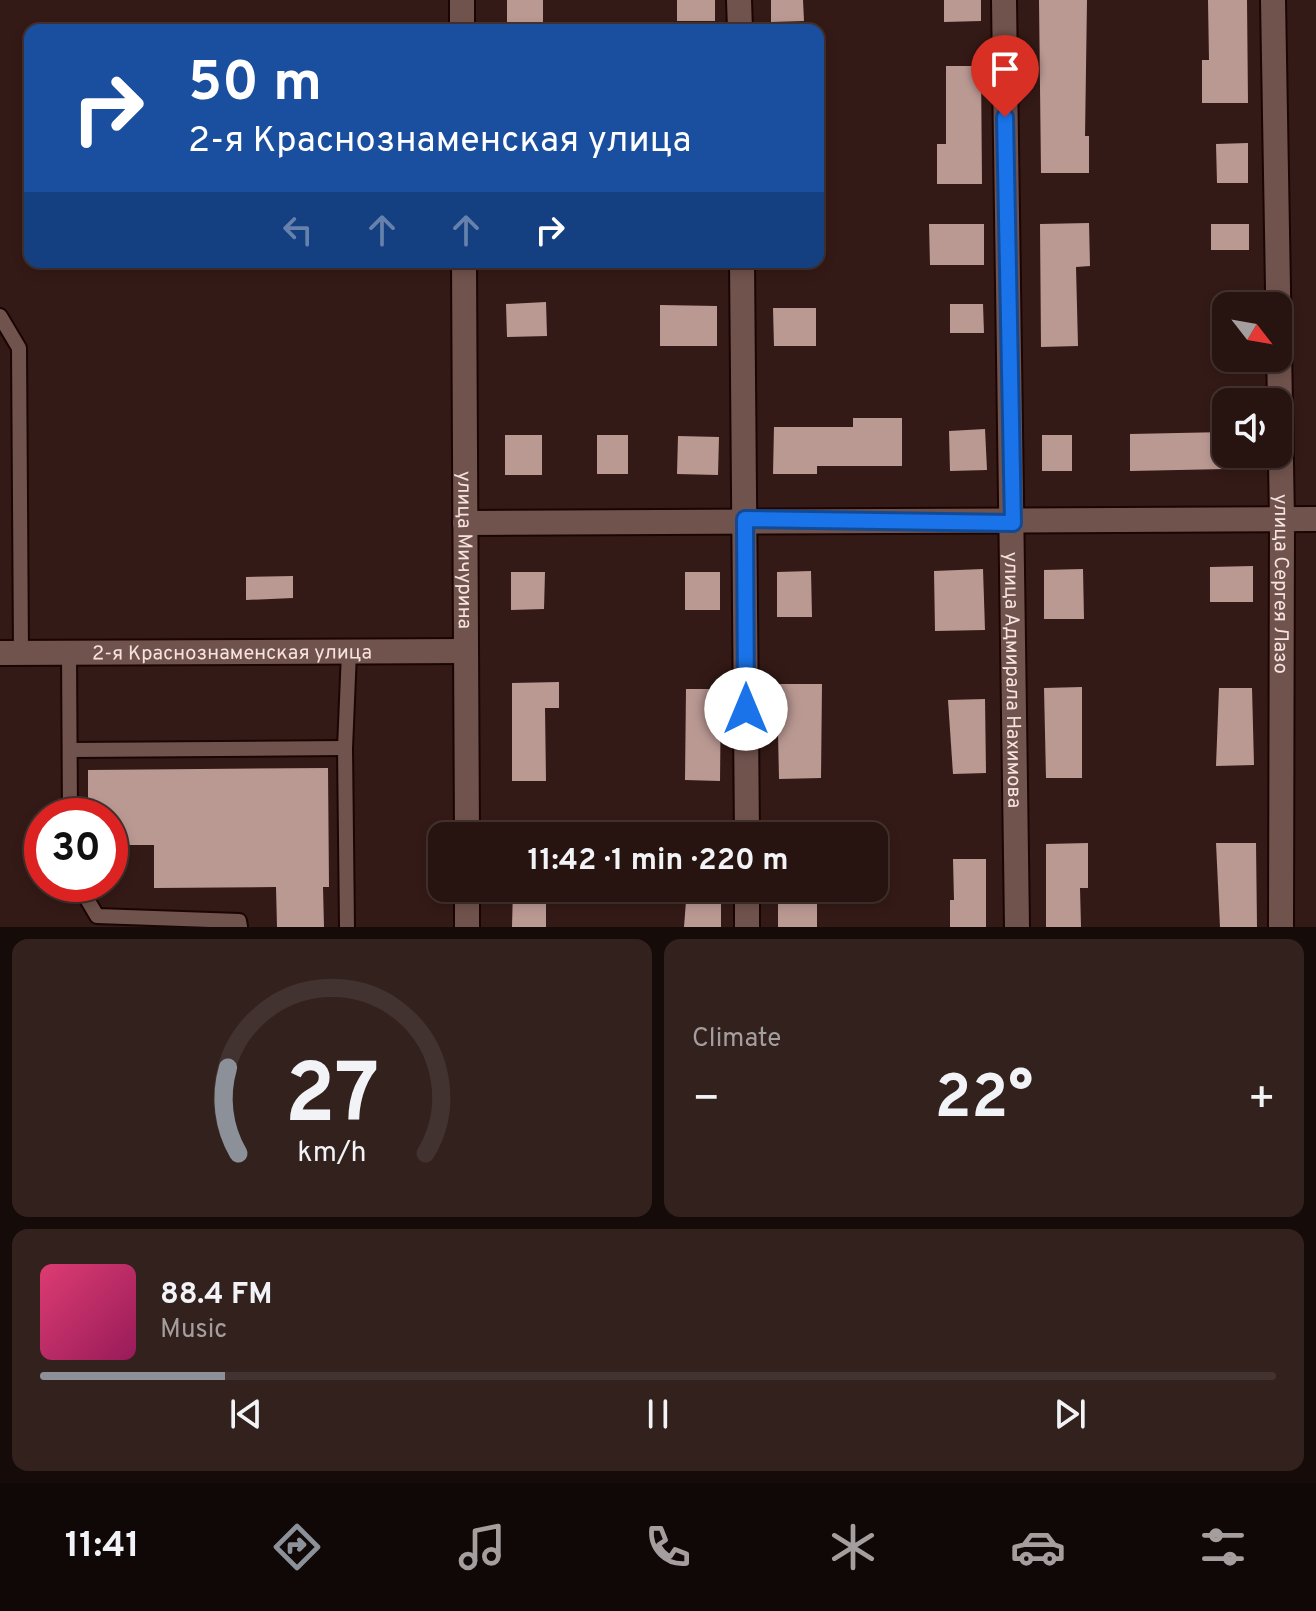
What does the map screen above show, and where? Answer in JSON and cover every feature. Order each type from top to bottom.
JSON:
[{"type":"street","points":[[462,0],[462,24]]},
{"type":"street","points":[[739,0],[740,24]]},
{"type":"street","name":"улица Адмирала Нахимова","points":[[1004,0],[1017,927]]},
{"type":"street","name":"улица Сергея Лазо","points":[[1273,0],[1282,520],[1281,927]]},
{"type":"street","name":"улица Мичурина","points":[[464,268],[467,822]]},
{"type":"street","points":[[742,268],[747,822]]},
{"type":"street","points":[[465,523],[745,519],[1013,523],[1316,519]]},
{"type":"street","name":"2-я Краснознаменская улица","points":[[11,653],[466,651]]},
{"type":"street","points":[[467,902],[467,927]]},
{"type":"street","points":[[747,902],[747,927]]},
{"type":"lane","points":[[0,316],[19,348],[11,653]]},
{"type":"lane","points":[[69,652],[70,798]]},
{"type":"lane","points":[[347,927],[345,748],[349,652]]},
{"type":"lane","points":[[70,750],[345,748]]},
{"type":"lane","points":[[89,902],[97,916],[239,921],[240,927]]},
{"type":"building","points":[[507,0],[543,0],[543,24],[507,24]]},
{"type":"building","points":[[677,0],[715,0],[715,21],[677,21]]},
{"type":"building","points":[[771,0],[803,0],[804,21],[771,22]]},
{"type":"building","points":[[944,0],[981,0],[981,21],[944,22]]},
{"type":"building","points":[[1039,0],[1087,0],[1085,136],[1089,136],[1089,173],[1041,173]]},
{"type":"building","points":[[1208,0],[1247,0],[1248,103],[1202,103],[1202,60],[1209,60]]},
{"type":"building","points":[[946,66],[981,66],[982,184],[937,184],[937,144],[946,144]]},
{"type":"building","points":[[1248,143],[1248,183],[1217,183],[1216,144]]},
{"type":"building","points":[[1089,223],[1090,266],[1076,267],[1078,346],[1041,347],[1040,224]]},
{"type":"building","points":[[929,224],[984,224],[984,265],[930,265]]},
{"type":"building","points":[[1211,224],[1249,224],[1249,250],[1211,250]]},
{"type":"building","points":[[546,302],[547,336],[507,337],[506,304]]},
{"type":"building","points":[[950,304],[983,304],[984,333],[950,333]]},
{"type":"building","points":[[660,305],[717,306],[717,346],[660,346]]},
{"type":"building","points":[[773,308],[816,308],[816,346],[774,346]]},
{"type":"building","points":[[853,418],[902,418],[902,466],[817,466],[817,474],[773,474],[774,427],[853,427]]},
{"type":"building","points":[[985,429],[987,470],[950,471],[949,431]]},
{"type":"building","points":[[1212,432],[1212,468],[1226,469],[1130,471],[1130,434]]},
{"type":"building","points":[[505,435],[542,435],[542,475],[505,475]]},
{"type":"building","points":[[597,435],[628,435],[628,474],[597,474]]},
{"type":"building","points":[[1042,435],[1072,435],[1072,471],[1042,471]]},
{"type":"building","points":[[678,436],[719,437],[718,475],[677,474]]},
{"type":"building","points":[[1253,566],[1253,602],[1210,602],[1210,567]]},
{"type":"building","points":[[983,569],[985,630],[935,631],[934,571]]},
{"type":"building","points":[[1083,569],[1084,619],[1044,619],[1044,570]]},
{"type":"building","points":[[811,571],[812,617],[777,617],[777,572]]},
{"type":"building","points":[[511,572],[545,572],[544,609],[511,610]]},
{"type":"building","points":[[685,572],[720,572],[720,610],[685,610]]},
{"type":"building","points":[[293,576],[293,598],[246,600],[246,577]]},
{"type":"building","points":[[559,682],[559,708],[545,708],[546,781],[512,781],[512,683]]},
{"type":"building","points":[[777,684],[822,684],[821,778],[779,779]]},
{"type":"building","points":[[1082,687],[1082,778],[1046,778],[1044,688]]},
{"type":"building","points":[[1219,688],[1252,688],[1254,765],[1216,766]]},
{"type":"building","points":[[686,689],[721,689],[720,781],[685,780]]},
{"type":"building","points":[[985,699],[986,773],[953,774],[948,700]]},
{"type":"building","points":[[328,768],[329,887],[323,887],[324,927],[277,927],[276,887],[154,888],[154,845],[128,845],[128,798],[88,798],[88,770]]},
{"type":"building","points":[[1088,843],[1088,888],[1080,888],[1081,927],[1046,927],[1046,844]]},
{"type":"building","points":[[1216,843],[1256,843],[1257,927],[1220,927]]},
{"type":"building","points":[[953,859],[986,859],[986,927],[950,927],[950,900],[954,900]]},
{"type":"building","points":[[513,902],[546,902],[546,927],[512,927]]},
{"type":"building","points":[[686,902],[721,902],[721,927],[684,927]]},
{"type":"building","points":[[778,902],[817,902],[817,927],[778,927]]},
{"type":"route","points":[[746,709],[745,519],[1013,523],[1005,117]]}]
